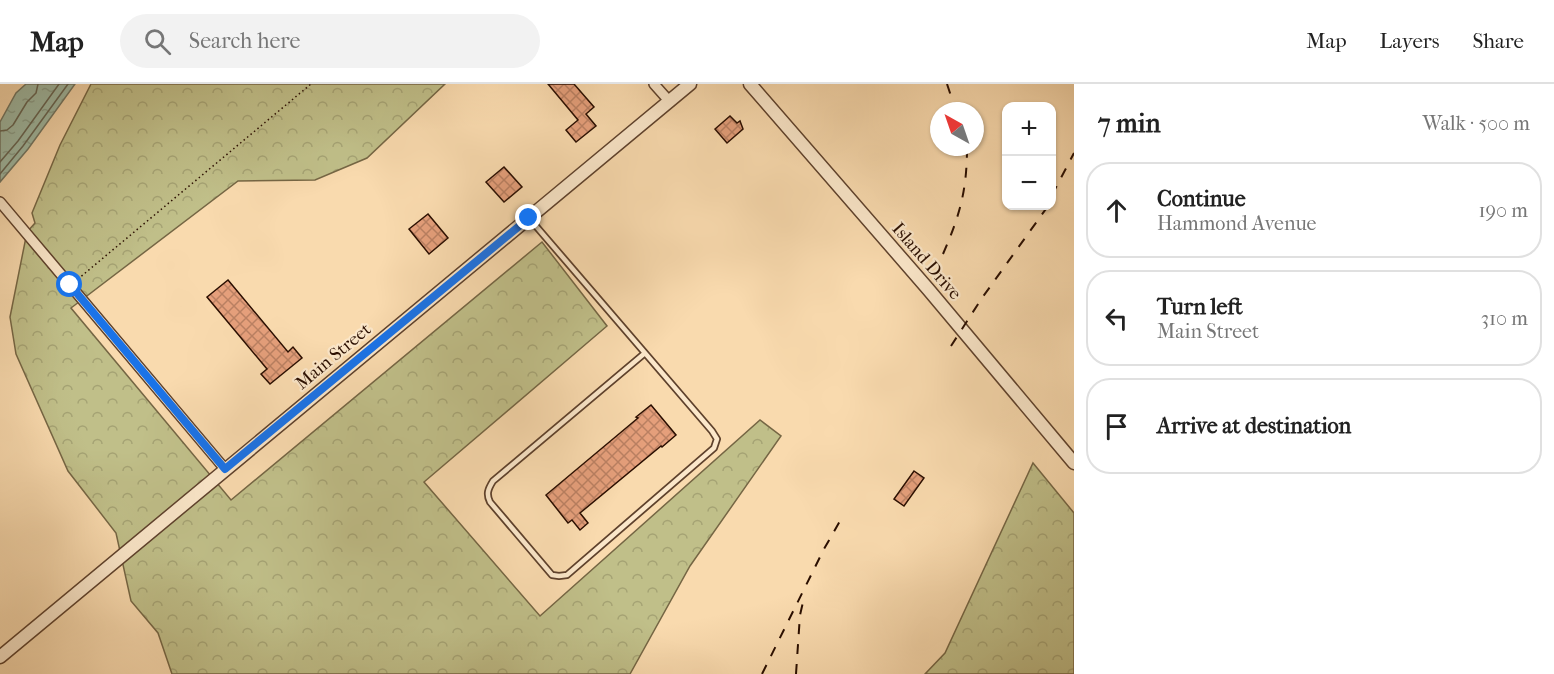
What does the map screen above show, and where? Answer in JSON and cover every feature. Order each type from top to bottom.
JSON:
[{"type":"street","points":[[654,84],[670,102]]},
{"type":"street","name":"Main Street","points":[[0,657],[690,84]]},
{"type":"street","name":"Island Drive","points":[[750,84],[928,289],[1074,464]]},
{"type":"street","points":[[0,202],[225,469]]},
{"type":"lane","points":[[529,218],[712,430],[717,439],[714,448],[567,575],[552,575],[490,502],[487,496],[489,488],[493,481],[645,353]]},
{"type":"path","points":[[70,285],[311,84]]},
{"type":"green space","points":[[91,84],[445,84],[367,158],[315,180],[238,181],[71,308],[231,500],[542,242],[607,326],[424,482],[540,616],[760,420],[781,436],[690,566],[630,674],[172,674],[158,633],[131,601],[116,533],[68,471],[16,354],[10,317],[27,232],[35,223],[32,213],[60,145]]},
{"type":"green space","points":[[1033,463],[1074,513],[1074,674],[925,674],[945,653]]},
{"type":"water","points":[[26,84],[75,84],[28,149],[0,182],[0,122],[16,93]]},
{"type":"building","points":[[548,84],[574,84],[594,107],[586,114],[596,126],[576,142],[566,130],[578,120]]},
{"type":"building","points":[[730,116],[737,123],[740,121],[743,129],[727,143],[715,129]]},
{"type":"building","points":[[504,167],[522,187],[504,202],[486,182]]},
{"type":"building","points":[[428,214],[448,238],[429,254],[409,229]]},
{"type":"building","points":[[228,280],[288,352],[293,347],[302,358],[270,384],[261,374],[267,369],[207,297]]},
{"type":"building","points":[[651,405],[676,435],[580,513],[588,523],[580,530],[572,520],[568,523],[546,495]]},
{"type":"building","points":[[914,471],[924,478],[904,506],[894,499]]},
{"type":"railway","points":[[947,84],[953,102]]},
{"type":"railway","points":[[1056,187],[1074,153]]},
{"type":"railway","points":[[943,254],[961,202],[967,156]]},
{"type":"railway","points":[[951,346],[982,298],[1045,210]]},
{"type":"railway","points":[[762,674],[840,521]]},
{"type":"railway","points":[[796,674],[803,602]]},
{"type":"route","points":[[70,285],[225,469],[529,218]]}]
